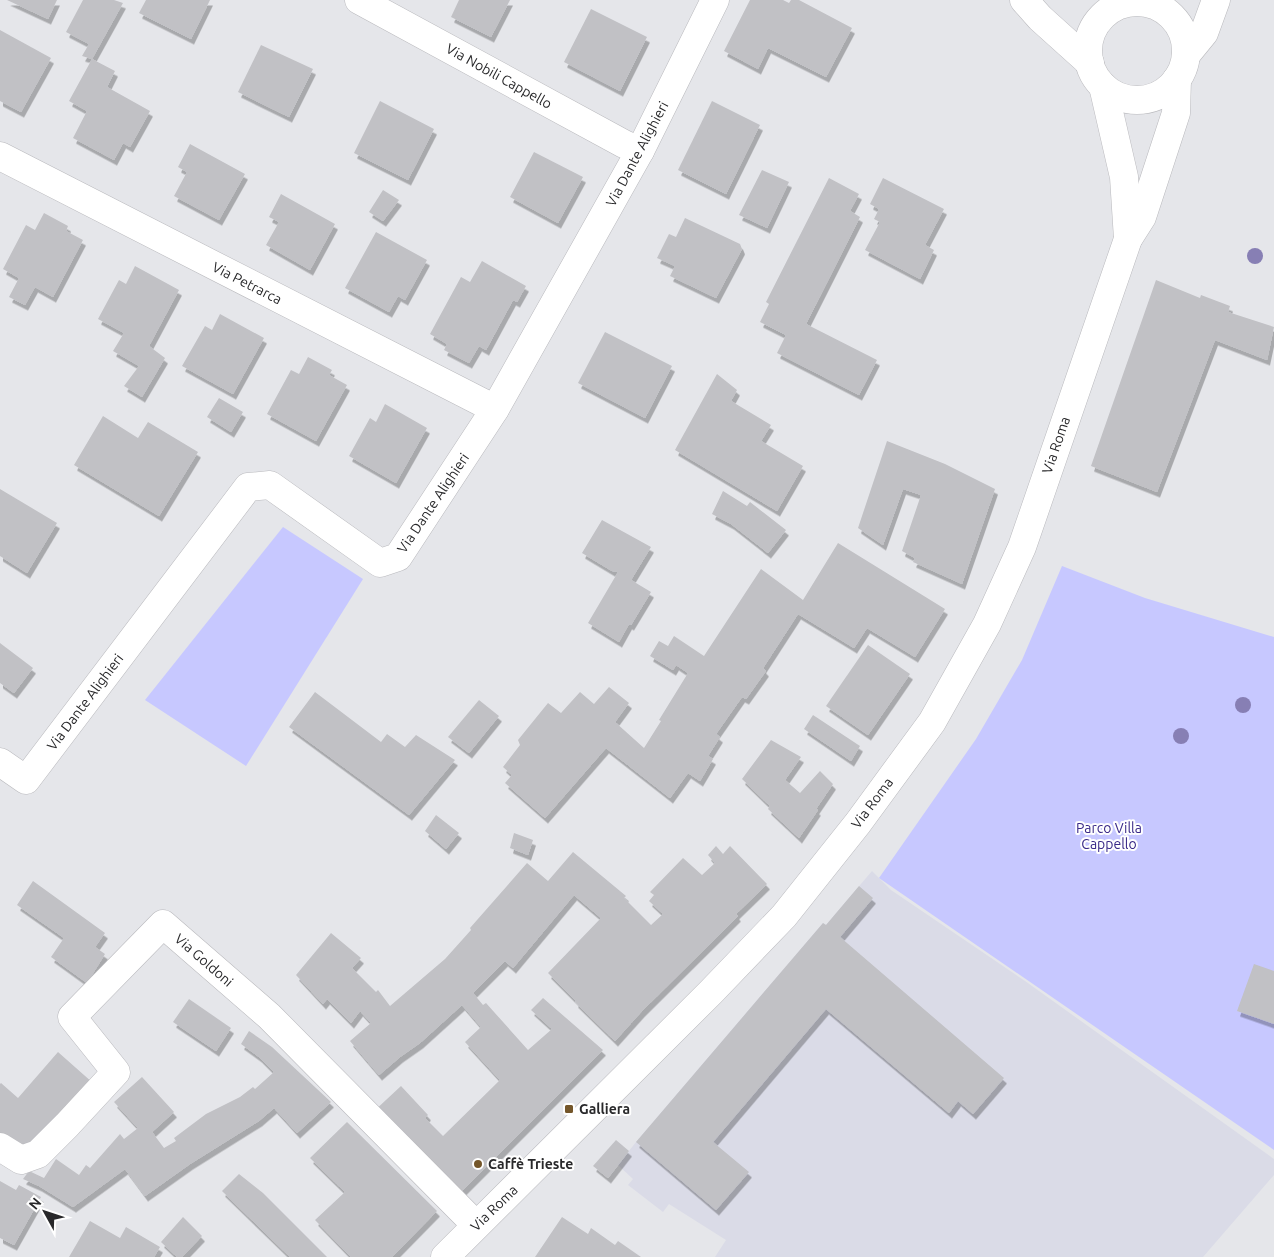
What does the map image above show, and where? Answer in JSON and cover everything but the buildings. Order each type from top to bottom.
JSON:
[{"type":"street","name":"Via Nobili Cappello","points":[[359,0],[640,151]]},
{"type":"street","name":"Via Dante Alighieri","points":[[0,762],[26,780],[248,487],[270,485],[380,563],[398,557],[495,409],[640,151],[715,0]]},
{"type":"street","points":[[1024,0],[1040,18],[1090,63]]},
{"type":"street","points":[[1103,86],[1121,97],[1142,100],[1161,93],[1170,87],[1204,33],[1216,0]]},
{"type":"street","name":"Via Roma","points":[[445,1257],[711,992],[784,916],[858,822],[932,722],[987,624],[1022,547],[1128,239],[1142,217],[1176,113],[1184,37],[1176,21],[1163,10],[1136,2],[1112,9],[1101,18],[1092,32],[1088,47],[1090,63],[1095,76],[1103,86],[1124,177],[1128,239]]},
{"type":"street","name":"Via Petrarca","points":[[0,156],[495,409]]},
{"type":"street","name":"Via Goldoni","points":[[0,1147],[21,1160],[38,1154],[116,1072],[72,1017],[163,924],[269,1016],[476,1226]]},
{"type":"shaded area","points":[[872,871],[891,890],[1025,981],[1274,1159],[1274,1175],[1203,1257],[715,1257],[726,1240],[669,1204],[663,1212],[628,1185],[633,1179],[618,1165],[823,923],[826,925]]},
{"type":"green space","points":[[283,527],[363,579],[246,766],[145,700]]},
{"type":"green space","name":"Parco Villa Cappello","points":[[1062,566],[1145,598],[1274,637],[1274,1150],[879,878],[976,739],[1022,660]]},
{"type":"place","name":"Galliera","points":[[569,1109]]},
{"type":"place","name":"Caffè Trieste","points":[[478,1164]]}]
